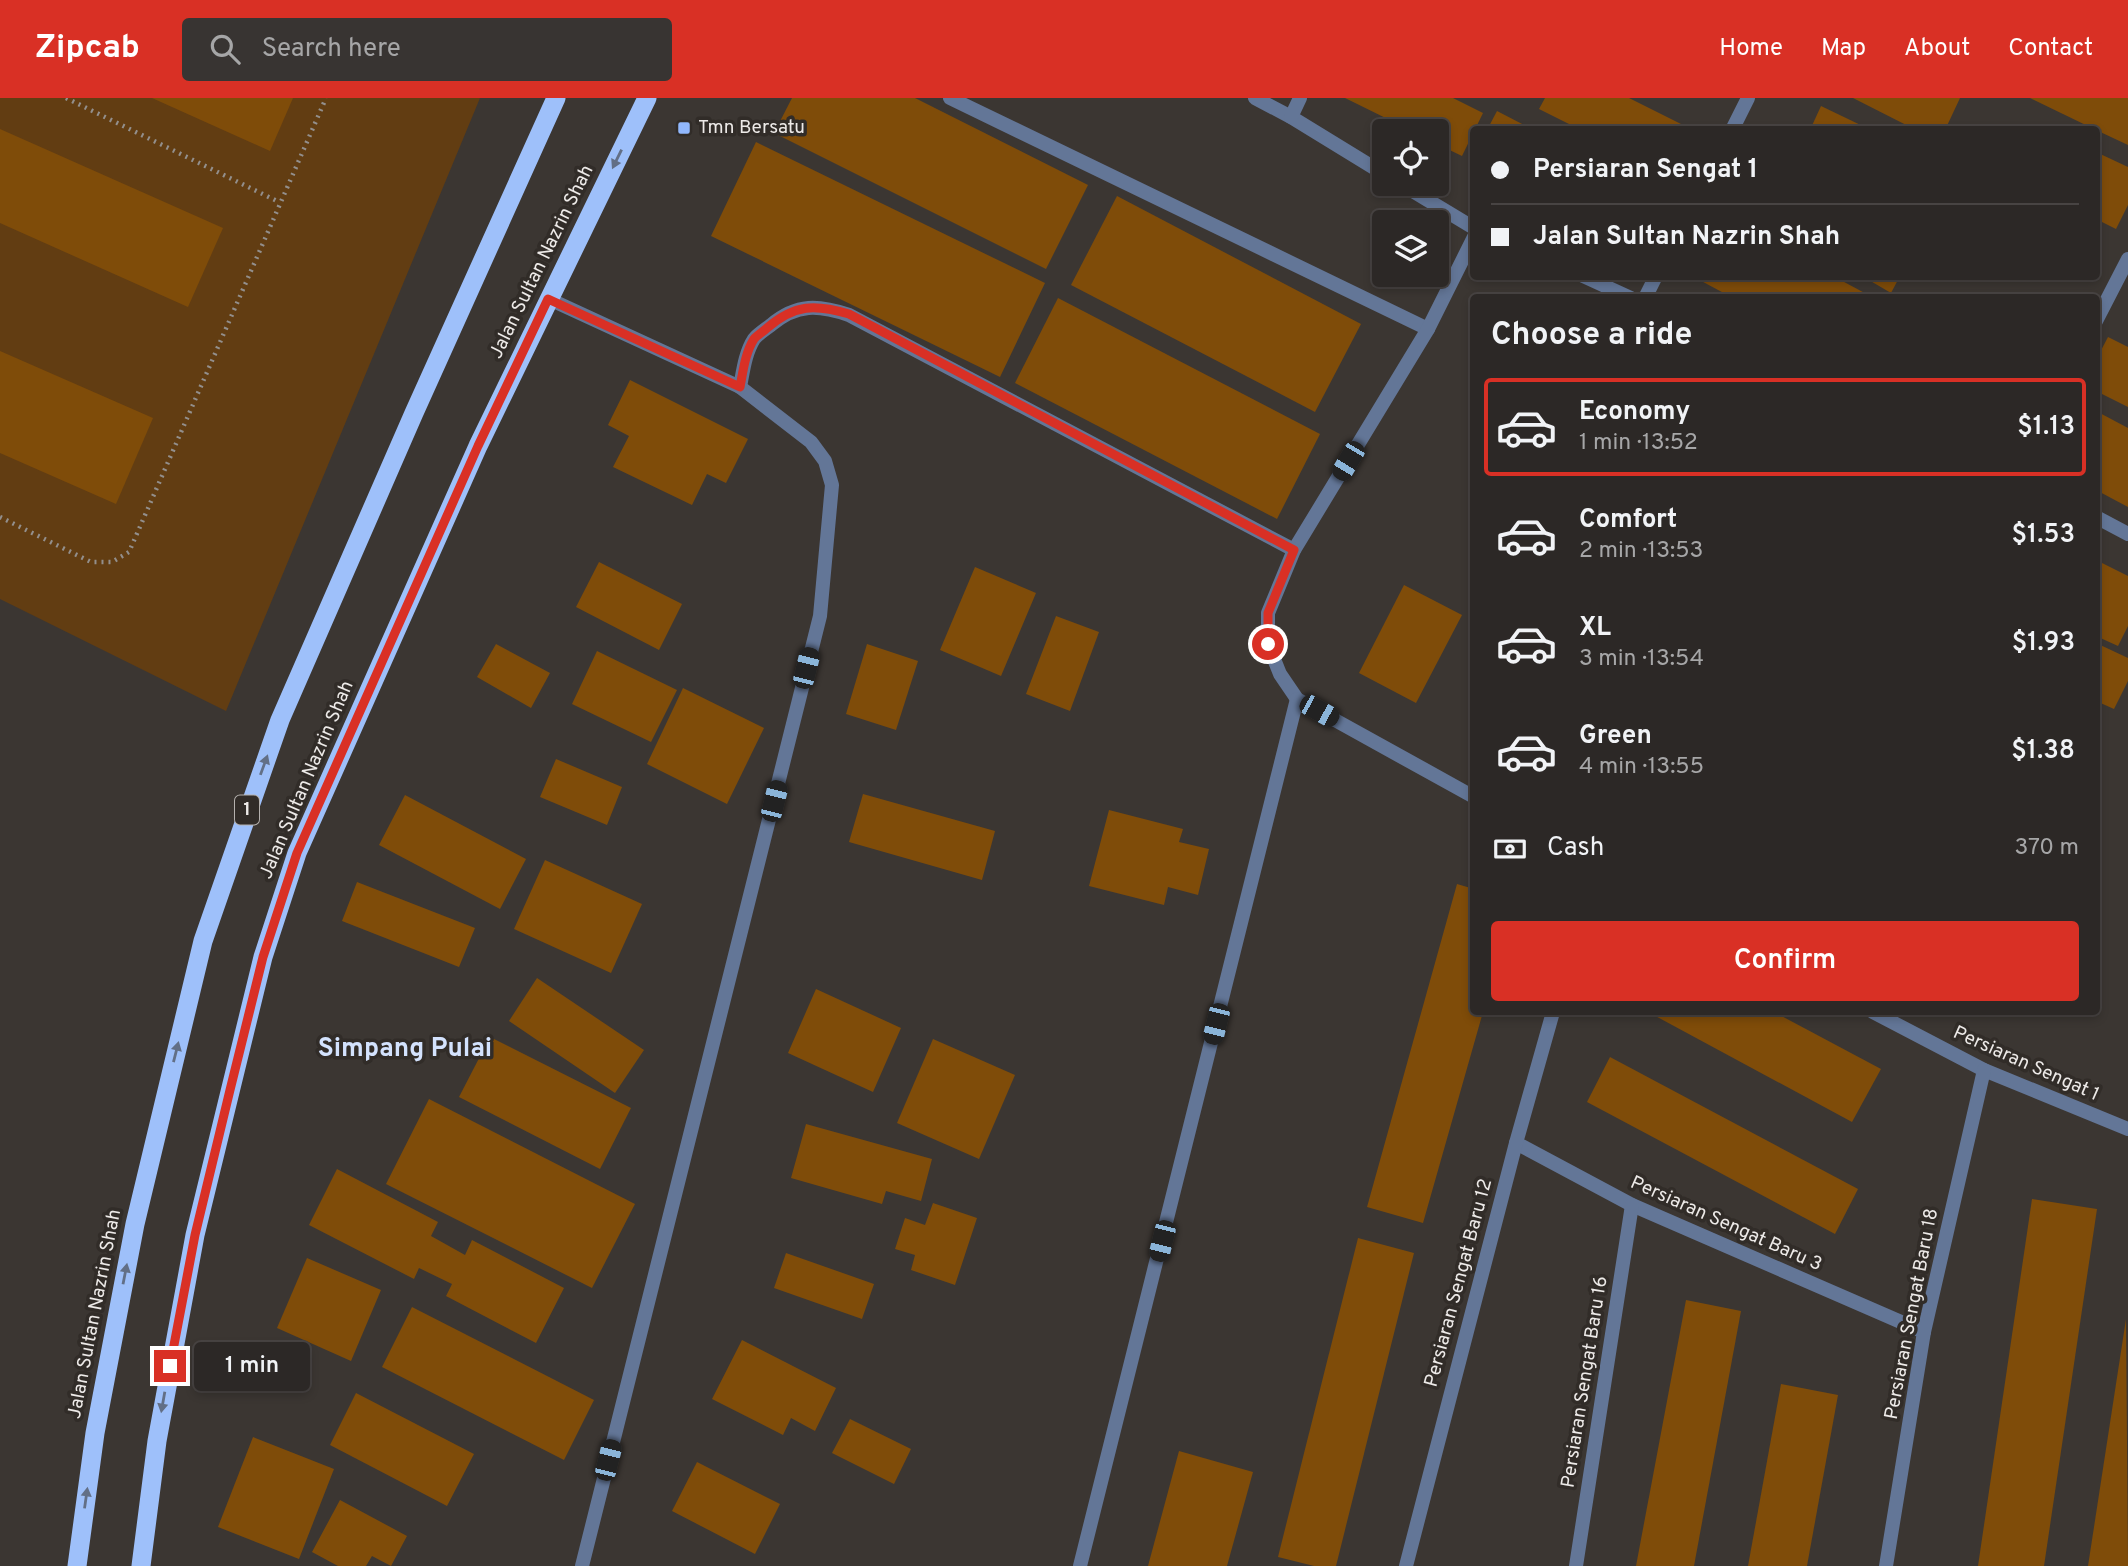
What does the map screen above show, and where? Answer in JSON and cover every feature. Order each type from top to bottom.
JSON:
[{"type":"highway","name":"Jalan Sultan Nazrin Shah","points":[[77,1566],[95,1433],[135,1224],[203,941],[280,720],[556,98]]},
{"type":"highway","name":"Jalan Sultan Nazrin Shah","points":[[141,1566],[157,1441],[187,1275],[263,957],[297,853],[473,459],[647,98]]},
{"type":"street","points":[[950,98],[1428,329]]},
{"type":"street","points":[[1255,98],[1372,166]]},
{"type":"street","points":[[1291,117],[1300,98]]},
{"type":"street","points":[[1734,126],[1748,98]]},
{"type":"street","points":[[1421,196],[1470,226]]},
{"type":"street","points":[[1470,245],[1428,329],[1294,550],[1268,613],[1268,644],[1280,674],[1297,699],[1470,795]]},
{"type":"street","points":[[2100,313],[2128,259]]},
{"type":"street","points":[[1592,280],[1622,294]]},
{"type":"street","points":[[548,299],[740,387],[811,442],[825,461],[832,485],[820,616],[582,1566]]},
{"type":"street","points":[[740,387],[746,360],[755,338],[778,319],[802,308],[824,307],[849,314],[1294,550]]},
{"type":"street","points":[[2100,519],[2128,534]]},
{"type":"street","points":[[1080,1566],[1297,699]]},
{"type":"street","name":"Persiaran Sengat Baru 12","points":[[1406,1566],[1516,1143],[1552,1015]]},
{"type":"street","name":"Persiaran Sengat 1","points":[[1878,1015],[1984,1070],[2128,1129]]},
{"type":"street","name":"Persiaran Sengat Baru 18","points":[[1886,1566],[1924,1332],[1984,1070]]},
{"type":"street","name":"Persiaran Sengat Baru 3","points":[[1516,1143],[1632,1205],[1924,1332]]},
{"type":"street","name":"Persiaran Sengat Baru 16","points":[[1576,1566],[1632,1205]]},
{"type":"path","points":[[66,98],[279,202]]},
{"type":"path","points":[[0,517],[91,562],[112,562],[129,552],[326,98]]},
{"type":"shaded area","points":[[0,98],[480,98],[226,711],[0,599]]},
{"type":"building","points":[[152,98],[293,98],[270,151]]},
{"type":"building","points":[[792,98],[915,98],[1088,185],[1046,269],[774,133]]},
{"type":"building","points":[[1345,98],[1453,98],[1483,113],[1477,126],[1470,126],[1470,140],[1462,156],[1449,150],[1449,119],[1388,119]]},
{"type":"building","points":[[1545,98],[1629,98],[1681,124],[1573,126],[1539,109]]},
{"type":"building","points":[[1853,98],[1960,98],[1947,126],[1908,126]]},
{"type":"building","points":[[2030,98],[2128,98],[2128,145],[2100,132],[2100,126],[2088,126]]},
{"type":"building","points":[[1821,106],[1863,126],[1812,126]]},
{"type":"building","points":[[1497,111],[1526,126],[1489,126]]},
{"type":"building","points":[[0,129],[223,228],[188,307],[0,223]]},
{"type":"building","points":[[756,142],[1045,283],[1000,377],[711,236]]},
{"type":"building","points":[[2100,154],[2128,167],[2128,205],[2116,229],[2100,221]]},
{"type":"building","points":[[1117,196],[1361,324],[1315,412],[1071,285]]},
{"type":"building","points":[[1699,280],[1840,280],[1867,294],[1726,294]]},
{"type":"building","points":[[1869,280],[1898,280],[1891,293]]},
{"type":"building","points":[[1058,298],[1320,434],[1277,519],[1015,383]]},
{"type":"building","points":[[2108,337],[2128,347],[2128,407],[2100,393],[2100,352]]},
{"type":"building","points":[[0,351],[153,418],[116,504],[0,453]]},
{"type":"building","points":[[630,380],[748,439],[726,483],[707,474],[692,505],[613,467],[629,436],[608,425]]},
{"type":"building","points":[[2100,413],[2128,428],[2128,507],[2100,492]]},
{"type":"building","points":[[599,562],[682,604],[659,650],[576,607]]},
{"type":"building","points":[[2100,562],[2128,576],[2128,626],[2118,646],[2100,638]]},
{"type":"building","points":[[975,567],[1036,593],[1001,676],[940,650]]},
{"type":"building","points":[[1404,585],[1462,615],[1416,703],[1359,673]]},
{"type":"building","points":[[1056,616],[1099,632],[1070,711],[1026,694]]},
{"type":"building","points":[[496,644],[550,673],[531,708],[477,677]]},
{"type":"building","points":[[867,644],[918,661],[896,730],[846,714]]},
{"type":"building","points":[[2100,645],[2128,658],[2128,681],[2114,709],[2100,703]]},
{"type":"building","points":[[597,651],[677,690],[651,742],[572,704]]},
{"type":"building","points":[[683,688],[764,728],[727,804],[647,764]]},
{"type":"building","points":[[556,759],[622,787],[607,825],[540,797]]},
{"type":"building","points":[[863,794],[995,831],[982,880],[849,842]]},
{"type":"building","points":[[405,795],[526,859],[500,909],[379,845]]},
{"type":"building","points":[[1109,810],[1183,829],[1179,842],[1209,849],[1198,895],[1168,887],[1164,905],[1089,886]]},
{"type":"building","points":[[545,860],[642,904],[611,973],[514,929]]},
{"type":"building","points":[[357,882],[475,928],[459,967],[342,921]]},
{"type":"building","points":[[1457,884],[1470,888],[1470,1015],[1482,1015],[1423,1223],[1367,1207]]},
{"type":"building","points":[[537,978],[644,1050],[615,1093],[509,1021]]},
{"type":"building","points":[[816,989],[901,1028],[873,1092],[788,1053]]},
{"type":"building","points":[[1654,1015],[1780,1015],[1881,1069],[1852,1122]]},
{"type":"building","points":[[490,1037],[631,1108],[600,1169],[459,1097]]},
{"type":"building","points":[[933,1039],[1015,1075],[979,1159],[897,1123]]},
{"type":"building","points":[[1610,1057],[1858,1189],[1835,1234],[1587,1102]]},
{"type":"building","points":[[429,1099],[635,1204],[592,1288],[386,1184]]},
{"type":"building","points":[[806,1124],[932,1159],[921,1201],[886,1191],[882,1204],[791,1178]]},
{"type":"building","points":[[337,1169],[438,1222],[431,1236],[465,1255],[472,1240],[564,1288],[536,1343],[446,1296],[452,1284],[419,1268],[414,1279],[309,1225]]},
{"type":"building","points":[[2032,1199],[2097,1209],[2044,1566],[1978,1566]]},
{"type":"building","points":[[933,1203],[977,1218],[955,1285],[911,1270],[915,1255],[895,1249],[905,1218],[925,1225]]},
{"type":"building","points":[[1358,1238],[1414,1253],[1336,1566],[1314,1566],[1278,1557]]},
{"type":"building","points":[[786,1253],[874,1284],[862,1319],[774,1288]]},
{"type":"building","points":[[307,1258],[381,1290],[351,1361],[277,1328]]},
{"type":"building","points":[[1686,1300],[1741,1311],[1694,1566],[1636,1566]]},
{"type":"building","points":[[412,1307],[594,1400],[564,1460],[382,1367]]},
{"type":"building","points":[[2126,1319],[2128,1566],[2088,1566]]},
{"type":"building","points":[[742,1340],[836,1388],[815,1431],[791,1418],[783,1435],[712,1399]]},
{"type":"building","points":[[1781,1384],[1838,1395],[1807,1566],[1748,1566]]},
{"type":"building","points":[[356,1393],[474,1454],[447,1506],[330,1445]]},
{"type":"building","points":[[850,1419],[911,1449],[894,1484],[832,1453]]},
{"type":"building","points":[[253,1437],[334,1469],[299,1559],[218,1527]]},
{"type":"building","points":[[1179,1451],[1253,1472],[1227,1566],[1148,1566]]},
{"type":"building","points":[[697,1462],[780,1504],[755,1554],[672,1511]]},
{"type":"building","points":[[340,1500],[407,1536],[391,1566],[372,1556],[366,1566],[338,1566],[312,1552]]},
{"type":"place","name":"Tmn Bersatu","points":[[684,128]]},
{"type":"district","name":"Simpang Pulai","points":[[405,1049]]},
{"type":"route","points":[[170,1366],[195,1235],[230,1090],[263,957],[297,853],[478,446],[548,299],[740,387],[746,360],[755,338],[778,319],[802,308],[824,307],[849,314],[1294,550],[1268,613],[1268,644]]}]
